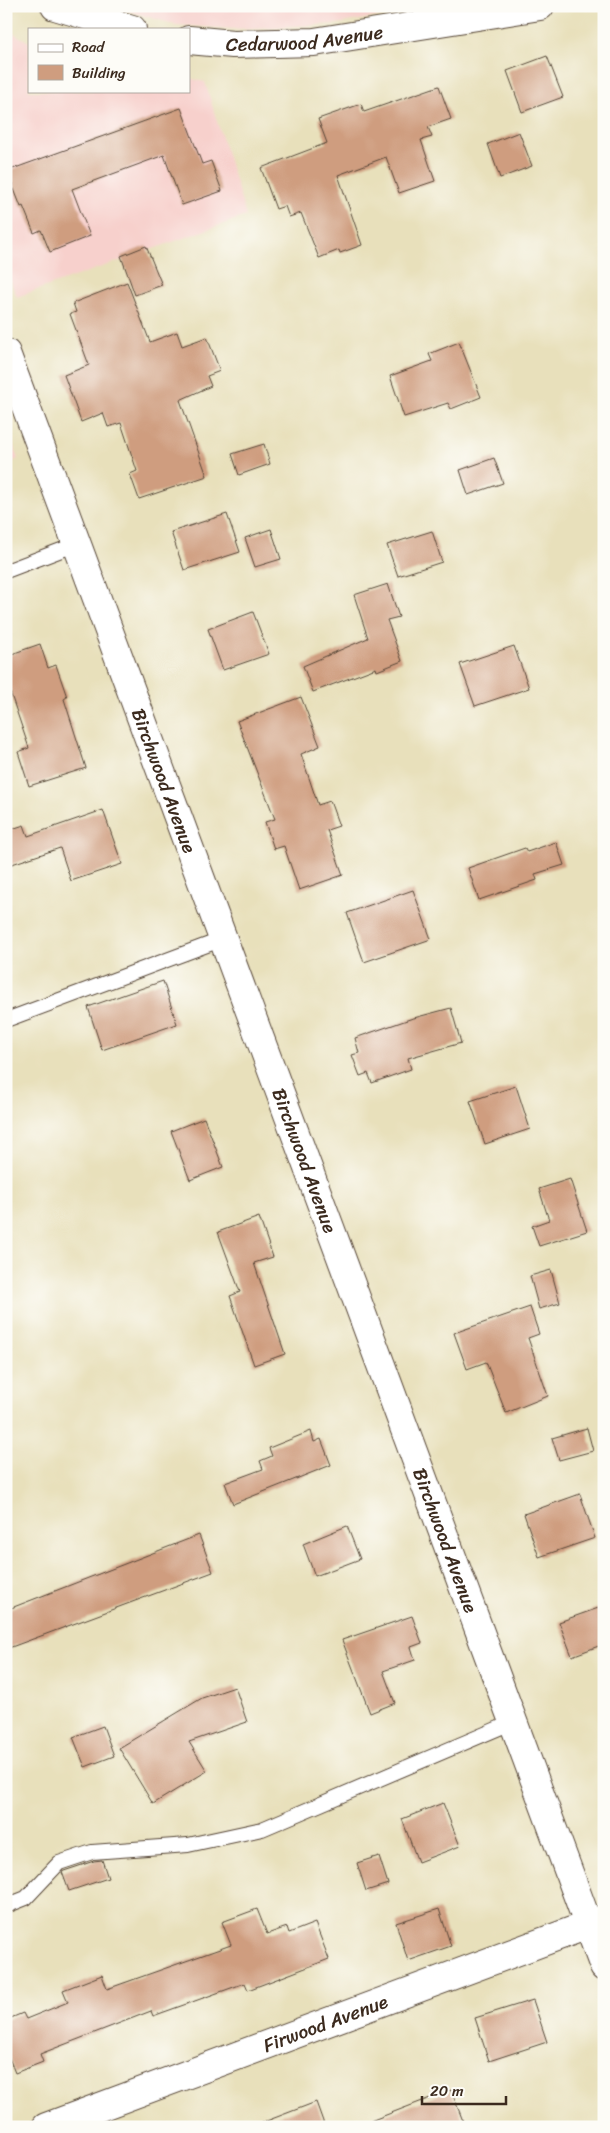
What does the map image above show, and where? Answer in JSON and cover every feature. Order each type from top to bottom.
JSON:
[{"type":"street","points":[[55,6],[129,28]]},
{"type":"street","name":"Cedarwood Avenue","points":[[190,40],[233,44],[314,42],[540,6]]},
{"type":"street","name":"Birchwood Avenue","points":[[6,353],[513,1722],[596,1922],[604,1967]]},
{"type":"street","name":"Firwood Avenue","points":[[46,2127],[596,1922]]},
{"type":"lane","points":[[6,571],[77,544]]},
{"type":"lane","points":[[6,1020],[223,939]]},
{"type":"lane","points":[[6,1906],[26,1898],[59,1863],[92,1852],[188,1845],[262,1830],[513,1722]]},
{"type":"shaded area","points":[[111,6],[418,6],[415,10],[337,24],[233,29],[176,25]]},
{"type":"shaded area","points":[[6,29],[28,41],[28,92],[190,92],[190,78],[205,82],[246,216],[17,297],[6,271]]},
{"type":"shaded area","points":[[6,425],[18,459],[6,464]]},
{"type":"building","points":[[547,56],[563,97],[522,112],[507,71]]},
{"type":"building","points":[[439,86],[451,119],[428,127],[432,137],[421,140],[435,181],[399,193],[386,157],[338,175],[362,245],[340,253],[339,250],[319,258],[301,213],[289,217],[285,206],[276,209],[261,168],[327,143],[318,119],[361,104],[364,112]]},
{"type":"building","points":[[181,108],[202,164],[211,161],[222,191],[182,205],[164,155],[72,189],[90,236],[50,252],[41,230],[34,233],[23,206],[21,207],[7,171]]},
{"type":"building","points":[[519,132],[532,166],[500,178],[488,144]]},
{"type":"building","points":[[146,246],[162,285],[135,295],[121,256]]},
{"type":"building","points":[[127,282],[150,342],[177,332],[182,346],[207,337],[220,371],[207,376],[211,386],[180,400],[207,476],[139,499],[130,474],[137,471],[121,423],[108,427],[103,413],[81,422],[64,375],[89,365],[70,314],[76,312],[73,303]]},
{"type":"building","points":[[459,342],[481,397],[451,409],[448,403],[404,417],[390,376],[432,361],[429,354]]},
{"type":"building","points":[[264,444],[270,464],[239,475],[232,454]]},
{"type":"building","points":[[494,458],[503,483],[468,495],[460,470]]},
{"type":"building","points":[[227,514],[240,552],[184,570],[171,532]]},
{"type":"building","points":[[271,529],[281,559],[255,567],[245,538]]},
{"type":"building","points":[[432,531],[442,562],[398,576],[387,545]]},
{"type":"building","points":[[388,584],[399,617],[387,620],[402,661],[377,671],[376,668],[313,692],[303,666],[368,638],[354,595]]},
{"type":"building","points":[[253,612],[269,654],[223,670],[208,629]]},
{"type":"building","points":[[40,644],[48,668],[56,665],[67,697],[64,699],[86,768],[29,786],[18,752],[29,748],[6,680],[6,656]]},
{"type":"building","points":[[514,646],[529,688],[475,706],[460,664]]},
{"type":"building","points":[[301,697],[320,746],[301,754],[318,805],[330,801],[339,826],[327,830],[343,875],[299,890],[284,846],[274,849],[265,822],[275,819],[237,721]]},
{"type":"building","points":[[103,810],[122,864],[71,881],[60,848],[6,866],[6,831],[24,825],[28,836]]},
{"type":"building","points":[[556,842],[564,865],[535,874],[537,880],[479,900],[468,868],[525,848],[527,852]]},
{"type":"building","points":[[413,890],[431,939],[364,962],[347,913]]},
{"type":"building","points":[[163,981],[177,1024],[102,1050],[88,1007]]},
{"type":"building","points":[[451,1008],[461,1043],[408,1058],[411,1069],[372,1083],[368,1073],[360,1076],[352,1055],[359,1053],[355,1038],[410,1019]]},
{"type":"building","points":[[516,1086],[530,1129],[485,1144],[470,1101]]},
{"type":"building","points":[[204,1118],[223,1167],[190,1180],[171,1131]]},
{"type":"building","points":[[570,1179],[587,1231],[539,1246],[532,1226],[549,1220],[539,1189]]},
{"type":"building","points":[[259,1217],[273,1257],[254,1263],[285,1354],[254,1365],[230,1296],[240,1292],[218,1232]]},
{"type":"building","points":[[551,1270],[560,1303],[539,1309],[530,1276]]},
{"type":"building","points":[[530,1307],[539,1334],[528,1338],[548,1396],[506,1413],[486,1362],[467,1369],[454,1333]]},
{"type":"building","points":[[587,1428],[593,1451],[559,1460],[552,1438]]},
{"type":"building","points":[[311,1431],[314,1442],[321,1439],[331,1465],[233,1504],[225,1483],[263,1469],[260,1461],[272,1456],[269,1448]]},
{"type":"building","points":[[580,1494],[595,1538],[539,1557],[524,1514]]},
{"type":"building","points":[[347,1526],[360,1559],[315,1576],[303,1544]]},
{"type":"building","points":[[199,1535],[213,1572],[6,1649],[6,1610]]},
{"type":"building","points":[[604,1606],[604,1644],[572,1656],[559,1622]]},
{"type":"building","points":[[412,1616],[422,1643],[411,1647],[415,1660],[383,1671],[395,1703],[370,1713],[342,1640]]},
{"type":"building","points":[[235,1687],[247,1722],[189,1742],[207,1771],[153,1804],[119,1748],[202,1698]]},
{"type":"building","points":[[103,1726],[114,1756],[85,1767],[73,1737]]},
{"type":"building","points":[[443,1803],[460,1846],[418,1862],[402,1819]]},
{"type":"building","points":[[379,1856],[388,1884],[366,1891],[357,1863]]},
{"type":"building","points":[[102,1860],[108,1878],[69,1891],[62,1872]]},
{"type":"building","points":[[257,1909],[267,1934],[287,1927],[289,1933],[315,1923],[329,1959],[248,1990],[245,1983],[153,2016],[151,2011],[40,2054],[43,2062],[15,2073],[6,2050],[6,2020],[23,2013],[26,2019],[68,2002],[63,1990],[102,1975],[107,1989],[231,1945],[222,1922]]},
{"type":"building","points":[[439,1909],[451,1946],[408,1961],[396,1923]]},
{"type":"building","points":[[533,2000],[547,2042],[489,2061],[475,2018]]},
{"type":"building","points":[[451,2090],[463,2121],[448,2127],[360,2127],[360,2125]]},
{"type":"building","points":[[316,2102],[325,2127],[257,2127],[256,2125]]}]
